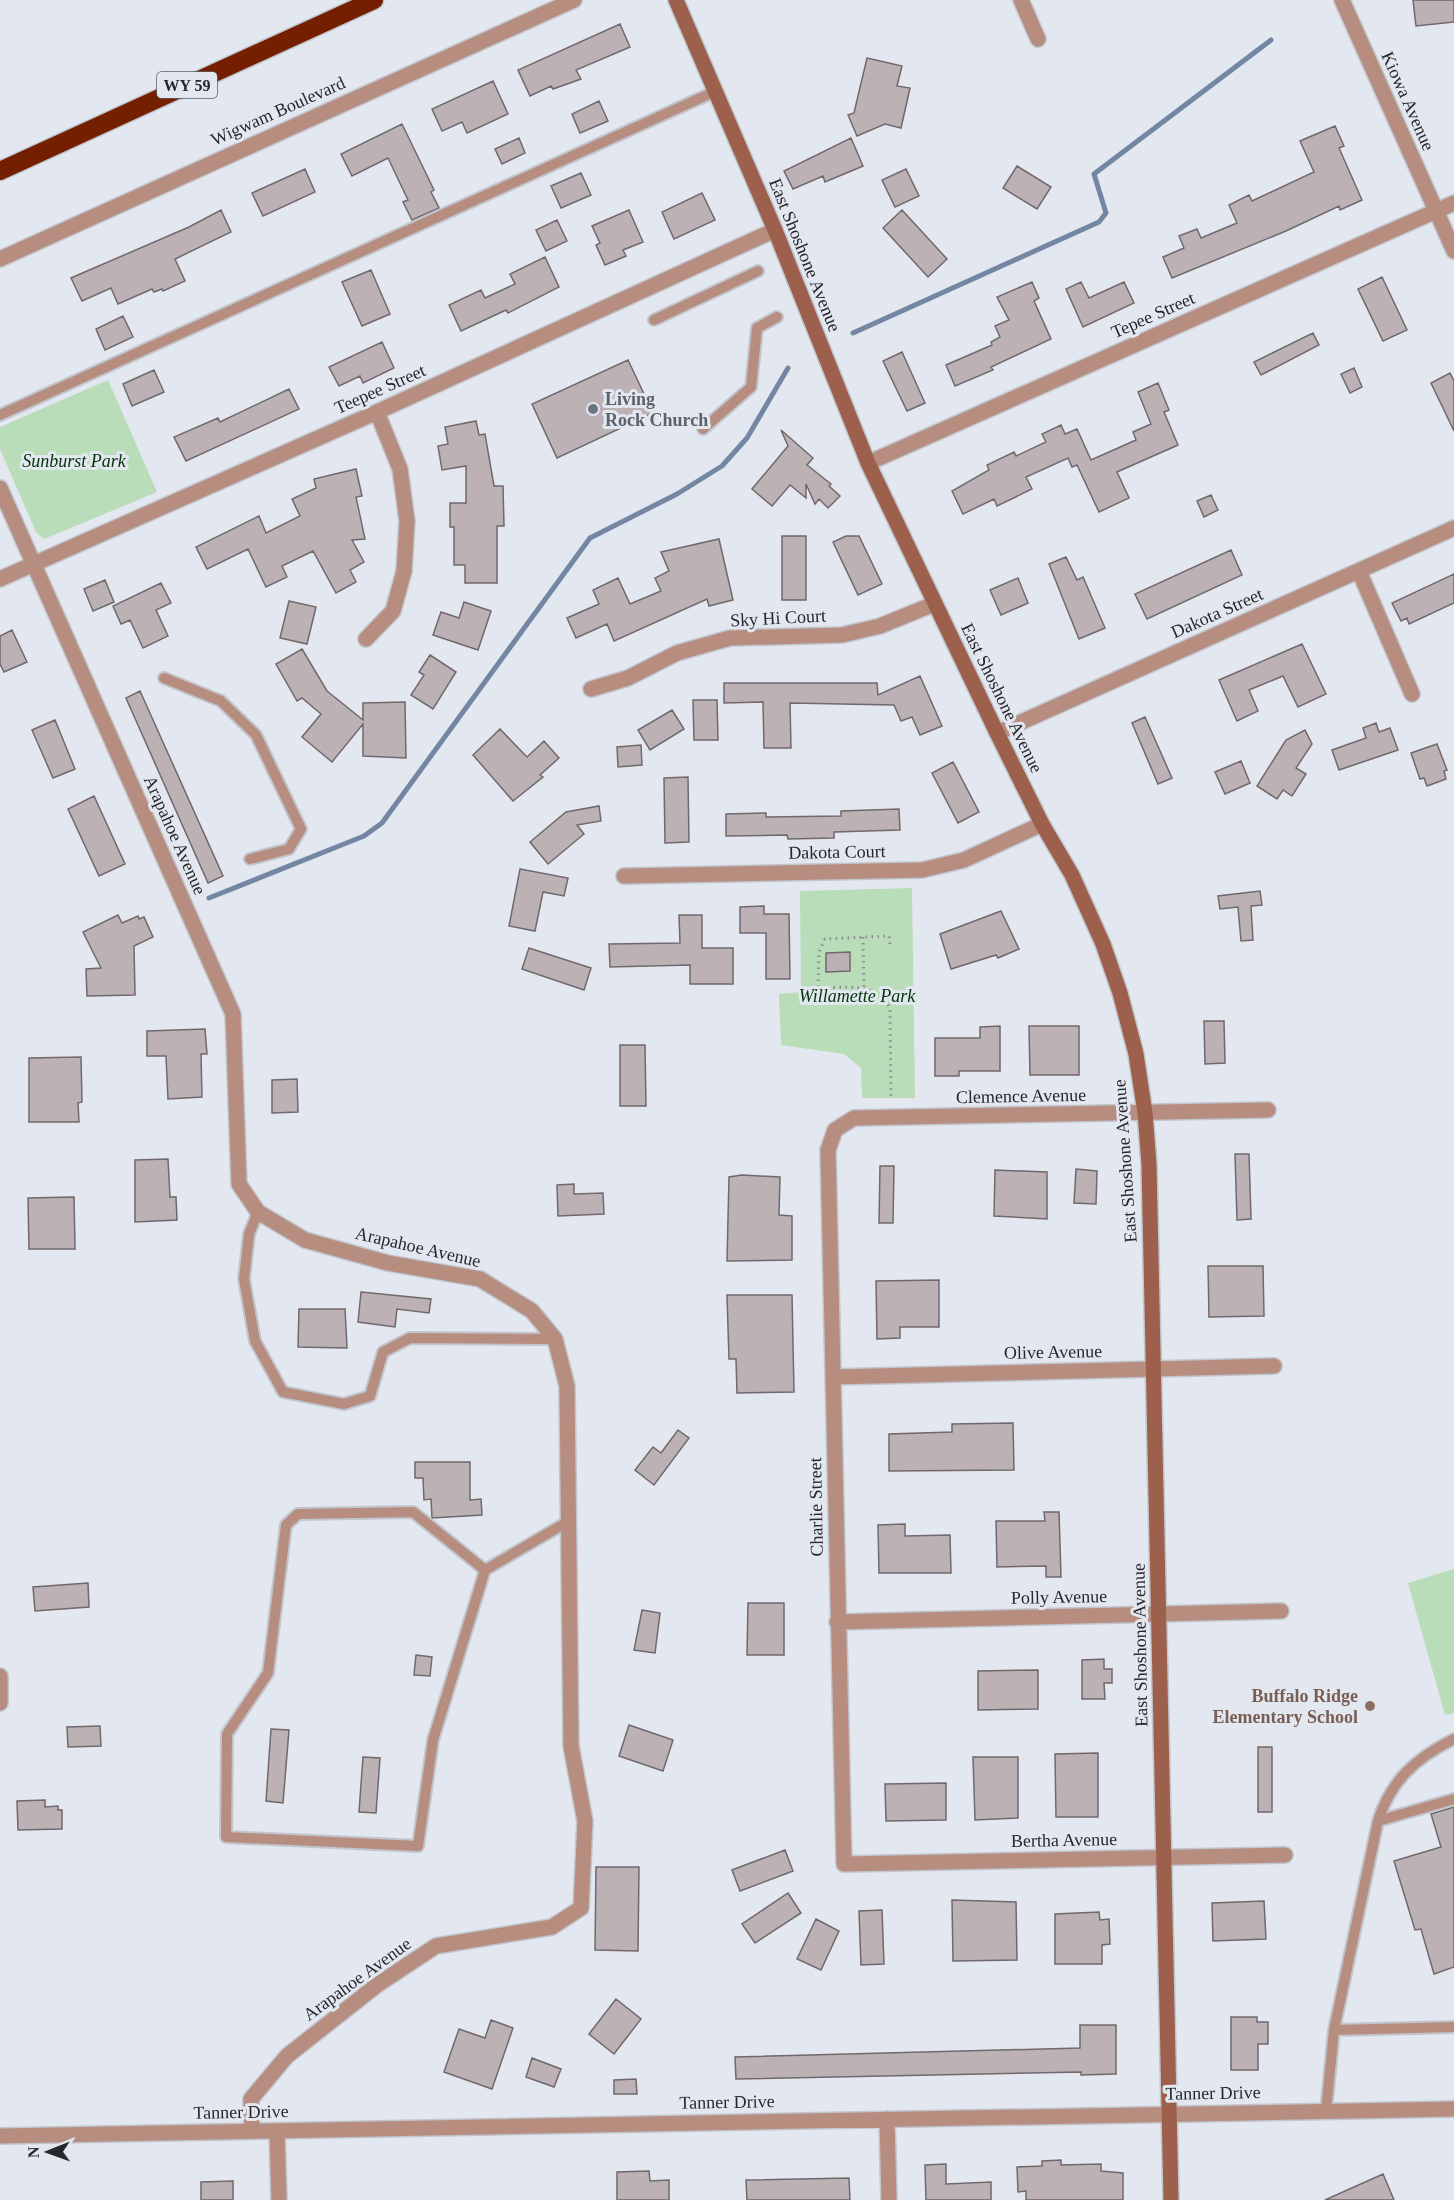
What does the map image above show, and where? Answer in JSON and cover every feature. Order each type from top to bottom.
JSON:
[{"type":"highway","name":"WY 59","points":[[0,171],[374,0]]},
{"type":"street","name":"Wigwam Boulevard","points":[[0,259],[574,0]]},
{"type":"street","name":"East Shoshone Avenue","points":[[676,0],[775,231],[868,463],[1042,824],[1072,875],[1113,974],[1136,1054],[1145,1113],[1155,1369],[1171,2200]]},
{"type":"street","points":[[1021,0],[1038,39]]},
{"type":"street","name":"Kiowa Avenue","points":[[1342,0],[1454,251]]},
{"type":"street","name":"Tepee Street","points":[[868,463],[1454,202]]},
{"type":"street","name":"Teepee Street","points":[[0,579],[377,412],[775,231]]},
{"type":"street","points":[[366,639],[393,610],[404,571],[407,520],[400,469],[377,412]]},
{"type":"street","name":"Arapahoe Avenue","points":[[0,488],[233,1014],[239,1184],[258,1212],[305,1240],[388,1263],[480,1279],[532,1311],[555,1339],[567,1386],[571,1746],[585,1821],[581,1908],[552,1927],[436,1946],[377,1984],[287,2056],[251,2099],[252,2131]]},
{"type":"street","name":"Dakota Street","points":[[997,733],[1454,528]]},
{"type":"street","points":[[1359,571],[1412,694]]},
{"type":"street","name":"Sky Hi Court","points":[[591,689],[628,678],[677,653],[730,638],[842,635],[880,626],[934,604]]},
{"type":"street","name":"Dakota Court","points":[[624,876],[922,870],[964,860],[1042,824]]},
{"type":"street","name":"Clemence Avenue","points":[[828,1150],[835,1130],[854,1118],[1268,1110]]},
{"type":"street","name":"Charlie Street","points":[[828,1150],[844,1864]]},
{"type":"street","name":"Olive Avenue","points":[[833,1377],[1274,1366]]},
{"type":"street","name":"Polly Avenue","points":[[837,1622],[1281,1611]]},
{"type":"street","points":[[0,1676],[0,1703]]},
{"type":"street","name":"Bertha Avenue","points":[[844,1864],[1285,1855]]},
{"type":"street","name":"Tanner Drive","points":[[0,2136],[1454,2109]]},
{"type":"street","points":[[887,2119],[889,2200]]},
{"type":"street","points":[[277,2131],[279,2200]]},
{"type":"lane","points":[[0,415],[716,91]]},
{"type":"lane","points":[[654,320],[758,271]]},
{"type":"lane","points":[[703,429],[751,387],[757,328],[777,317]]},
{"type":"lane","points":[[164,678],[221,702],[256,735],[301,829],[290,849],[249,859]]},
{"type":"lane","points":[[258,1212],[249,1234],[244,1279],[255,1341],[283,1392],[344,1404],[369,1396],[383,1352],[410,1338],[555,1339]]},
{"type":"lane","points":[[485,1570],[413,1512],[298,1514],[286,1525],[268,1673],[227,1734],[226,1837],[418,1846],[433,1740],[485,1570],[568,1521]]},
{"type":"lane","points":[[1326,2111],[1334,2030],[1378,1821],[1386,1796],[1411,1767],[1454,1739]]},
{"type":"lane","points":[[1378,1821],[1454,1799]]},
{"type":"lane","points":[[1334,2030],[1454,2027]]},
{"type":"path","points":[[890,944],[889,936],[825,939],[819,952],[818,988],[864,989],[877,992],[886,1000],[890,1009],[891,1100]]},
{"type":"path","points":[[863,937],[864,989]]},
{"type":"green space","name":"Sunburst Park","points":[[108,380],[157,492],[44,539],[36,532],[0,449],[0,427]]},
{"type":"green space","name":"Willamette Park","points":[[912,888],[915,1098],[862,1098],[861,1068],[844,1054],[781,1045],[779,994],[801,992],[800,891]]},
{"type":"green space","points":[[1454,1569],[1454,1713],[1445,1715],[1408,1583]]},
{"type":"building","points":[[1413,0],[1454,0],[1454,22],[1416,26]]},
{"type":"building","points":[[620,24],[630,47],[576,70],[581,79],[553,89],[551,86],[530,96],[518,70]]},
{"type":"building","points":[[867,58],[902,66],[897,86],[910,88],[901,128],[885,124],[857,136],[848,115],[854,113]]},
{"type":"building","points":[[493,81],[508,114],[467,133],[462,122],[442,131],[432,109]]},
{"type":"building","points":[[599,101],[608,121],[580,133],[572,114]]},
{"type":"building","points":[[402,124],[434,190],[431,192],[439,208],[412,220],[403,202],[408,200],[388,158],[352,176],[341,154]]},
{"type":"building","points":[[1335,126],[1344,146],[1339,148],[1362,200],[1340,210],[1339,206],[1286,231],[1172,278],[1163,257],[1184,248],[1179,236],[1197,229],[1201,238],[1237,223],[1229,205],[1249,195],[1252,201],[1314,172],[1300,141]]},
{"type":"building","points":[[519,138],[525,153],[502,164],[495,149]]},
{"type":"building","points":[[851,138],[863,166],[825,182],[823,176],[793,189],[784,171]]},
{"type":"building","points":[[1017,166],[1051,187],[1037,209],[1003,188]]},
{"type":"building","points":[[305,169],[315,192],[263,216],[252,193]]},
{"type":"building","points":[[906,169],[919,196],[895,207],[882,180]]},
{"type":"building","points":[[581,173],[591,195],[561,208],[551,186]]},
{"type":"building","points":[[702,193],[715,220],[674,239],[662,212]]},
{"type":"building","points":[[221,210],[231,232],[175,259],[185,281],[163,291],[162,289],[154,292],[152,289],[118,304],[111,288],[82,301],[71,278],[189,227]]},
{"type":"building","points":[[629,210],[643,242],[623,250],[626,256],[605,265],[596,245],[600,243],[592,226]]},
{"type":"building","points":[[902,210],[947,259],[928,277],[883,228]]},
{"type":"building","points":[[557,220],[567,241],[546,251],[536,230]]},
{"type":"building","points":[[545,257],[559,287],[508,313],[506,310],[461,331],[449,305],[481,290],[485,298],[515,284],[510,274]]},
{"type":"building","points":[[371,270],[390,314],[362,326],[342,282]]},
{"type":"building","points":[[1382,277],[1407,330],[1383,341],[1358,289]]},
{"type":"building","points":[[1032,282],[1039,298],[1034,301],[1051,339],[991,367],[993,370],[955,386],[946,365],[992,345],[991,342],[1000,337],[995,326],[1009,320],[997,297]]},
{"type":"building","points":[[1081,282],[1089,298],[1124,282],[1134,303],[1083,327],[1066,289]]},
{"type":"building","points":[[123,316],[133,337],[105,350],[96,329]]},
{"type":"building","points":[[1313,333],[1319,345],[1261,375],[1254,362]]},
{"type":"building","points":[[382,342],[394,368],[363,383],[360,376],[339,386],[329,367]]},
{"type":"building","points":[[902,352],[925,403],[907,411],[883,361]]},
{"type":"building","name":"Living Rock Church","points":[[628,360],[653,413],[557,458],[532,404]]},
{"type":"building","points":[[1354,368],[1362,387],[1350,393],[1341,374]]},
{"type":"building","points":[[154,370],[164,392],[132,406],[123,384]]},
{"type":"building","points":[[1450,373],[1454,381],[1454,431],[1431,383]]},
{"type":"building","points":[[1158,383],[1169,410],[1164,412],[1178,445],[1117,472],[1129,498],[1099,512],[1077,465],[1072,467],[1068,458],[1026,477],[1032,489],[997,506],[994,499],[963,514],[952,491],[989,470],[987,465],[1014,452],[1016,456],[1046,442],[1042,434],[1061,425],[1065,434],[1077,429],[1091,460],[1136,440],[1133,432],[1151,424],[1138,392]]},
{"type":"building","points":[[289,389],[299,409],[186,461],[174,437],[218,418],[220,422]]},
{"type":"building","points":[[476,421],[479,435],[485,434],[494,486],[503,486],[504,526],[497,526],[497,583],[465,583],[465,565],[454,565],[454,527],[450,527],[450,503],[466,503],[466,466],[442,470],[438,446],[448,444],[445,427]]},
{"type":"building","points":[[781,430],[813,458],[807,465],[831,484],[829,486],[840,496],[828,508],[819,499],[815,504],[806,484],[806,498],[790,485],[772,506],[752,489],[788,446]]},
{"type":"building","points":[[356,469],[362,496],[356,497],[365,539],[352,540],[364,562],[350,570],[356,582],[336,593],[313,551],[282,566],[287,577],[266,587],[248,549],[207,569],[196,547],[259,516],[266,533],[300,516],[292,499],[316,488],[314,479]]},
{"type":"building","points":[[1211,495],[1218,510],[1204,517],[1197,501]]},
{"type":"building","points":[[782,536],[806,536],[806,600],[782,600]]},
{"type":"building","points":[[846,536],[859,536],[882,584],[858,595],[833,542]]},
{"type":"building","points":[[719,539],[733,600],[709,606],[707,599],[614,641],[607,624],[576,638],[567,618],[599,604],[593,590],[618,578],[630,604],[661,591],[655,578],[669,571],[661,552]]},
{"type":"building","points":[[1231,550],[1242,575],[1147,619],[1135,594]]},
{"type":"building","points":[[1066,557],[1077,580],[1083,577],[1105,628],[1079,639],[1049,564]]},
{"type":"building","points":[[1454,574],[1454,603],[1409,624],[1407,618],[1401,621],[1392,603]]},
{"type":"building","points":[[1018,578],[1028,603],[1001,615],[990,590]]},
{"type":"building","points":[[105,580],[114,602],[93,611],[84,589]]},
{"type":"building","points":[[161,583],[171,603],[156,610],[168,636],[143,648],[130,620],[121,624],[113,606]]},
{"type":"building","points":[[289,601],[316,607],[307,644],[280,638]]},
{"type":"building","points":[[464,602],[491,611],[478,650],[433,635],[441,612],[459,618]]},
{"type":"building","points":[[12,630],[27,662],[4,672],[0,664],[0,636]]},
{"type":"building","points":[[1302,644],[1326,694],[1298,707],[1283,676],[1249,690],[1258,711],[1237,721],[1219,680]]},
{"type":"building","points":[[302,649],[327,691],[363,720],[363,703],[405,702],[406,758],[363,756],[363,724],[332,762],[302,737],[321,714],[302,698],[297,701],[276,664]]},
{"type":"building","points":[[430,655],[456,672],[433,709],[411,695],[424,675],[419,672]]},
{"type":"building","points":[[920,676],[942,726],[920,735],[912,717],[901,721],[894,705],[790,703],[791,748],[764,748],[763,702],[724,703],[724,683],[877,683],[878,695]]},
{"type":"building","points":[[140,691],[223,876],[208,883],[126,698]]},
{"type":"building","points":[[693,700],[717,700],[718,740],[694,740]]},
{"type":"building","points":[[672,710],[684,729],[650,750],[638,730]]},
{"type":"building","points":[[1145,717],[1172,778],[1158,784],[1132,723]]},
{"type":"building","points":[[55,720],[75,769],[53,778],[32,730]]},
{"type":"building","points":[[1376,723],[1379,732],[1390,728],[1398,750],[1339,770],[1332,750],[1366,738],[1363,728]]},
{"type":"building","points":[[500,729],[527,757],[544,741],[559,758],[540,775],[543,777],[513,801],[473,755]]},
{"type":"building","points":[[1305,730],[1312,744],[1296,768],[1306,774],[1292,796],[1283,790],[1277,799],[1257,786],[1286,740]]},
{"type":"building","points":[[1437,744],[1447,770],[1444,771],[1446,779],[1427,786],[1424,778],[1420,779],[1411,753]]},
{"type":"building","points":[[641,745],[642,765],[618,767],[617,747]]},
{"type":"building","points":[[1241,761],[1250,783],[1225,794],[1215,772]]},
{"type":"building","points":[[953,762],[979,812],[958,823],[932,773]]},
{"type":"building","points":[[688,777],[689,842],[665,843],[664,778]]},
{"type":"building","points":[[94,796],[125,864],[99,876],[68,809]]},
{"type":"building","points":[[599,806],[601,821],[577,825],[584,834],[548,864],[530,842],[566,812]]},
{"type":"building","points":[[899,809],[900,830],[834,832],[834,838],[788,839],[787,835],[726,836],[726,814],[766,813],[766,817],[841,816],[841,811]]},
{"type":"building","points":[[520,869],[568,878],[564,896],[543,892],[535,931],[509,926]]},
{"type":"building","points":[[1260,891],[1262,905],[1251,906],[1253,940],[1241,941],[1238,907],[1220,909],[1218,896]]},
{"type":"building","points":[[764,906],[764,914],[789,914],[790,979],[766,979],[766,933],[740,933],[740,907]]},
{"type":"building","points":[[1001,911],[1019,949],[998,958],[996,955],[951,969],[940,934]]},
{"type":"building","points":[[118,915],[122,923],[138,916],[139,919],[144,917],[153,937],[134,946],[135,995],[87,996],[86,969],[101,968],[83,932]]},
{"type":"building","points":[[679,915],[702,915],[702,948],[733,948],[733,984],[690,984],[690,965],[610,967],[609,944],[680,943]]},
{"type":"building","points":[[529,948],[591,968],[584,990],[522,969]]},
{"type":"building","points":[[850,952],[850,971],[826,972],[826,953]]},
{"type":"building","points":[[1204,1021],[1224,1021],[1225,1063],[1205,1064]]},
{"type":"building","points":[[1000,1026],[1000,1071],[959,1071],[959,1076],[935,1076],[935,1038],[980,1038],[980,1027]]},
{"type":"building","points":[[1029,1026],[1079,1026],[1079,1075],[1030,1075]]},
{"type":"building","points":[[205,1029],[207,1054],[201,1054],[202,1097],[168,1099],[166,1056],[147,1056],[147,1031]]},
{"type":"building","points":[[620,1045],[645,1045],[646,1106],[620,1106]]},
{"type":"building","points":[[81,1057],[82,1102],[78,1103],[79,1122],[29,1122],[29,1058]]},
{"type":"building","points":[[297,1079],[298,1112],[272,1113],[272,1080]]},
{"type":"building","points":[[1235,1154],[1249,1154],[1251,1219],[1237,1220]]},
{"type":"building","points":[[168,1159],[170,1197],[176,1197],[177,1220],[135,1222],[135,1160]]},
{"type":"building","points":[[880,1166],[894,1166],[893,1223],[879,1223]]},
{"type":"building","points":[[1076,1169],[1097,1171],[1096,1204],[1074,1203]]},
{"type":"building","points":[[995,1170],[1047,1172],[1047,1219],[994,1216]]},
{"type":"building","points":[[742,1175],[780,1177],[779,1215],[792,1216],[792,1260],[727,1261],[729,1177]]},
{"type":"building","points":[[574,1184],[574,1194],[603,1193],[604,1214],[558,1216],[557,1185]]},
{"type":"building","points":[[74,1197],[75,1249],[29,1249],[28,1198]]},
{"type":"building","points":[[1208,1266],[1263,1266],[1264,1316],[1209,1317]]},
{"type":"building","points":[[939,1280],[939,1327],[900,1327],[900,1338],[877,1339],[876,1281]]},
{"type":"building","points":[[361,1292],[431,1299],[429,1313],[397,1309],[395,1327],[358,1322]]},
{"type":"building","points":[[727,1295],[792,1295],[794,1392],[737,1393],[736,1359],[729,1359]]},
{"type":"building","points":[[299,1309],[345,1309],[347,1348],[298,1347]]},
{"type":"building","points":[[1013,1423],[1014,1470],[889,1471],[889,1434],[952,1432],[952,1424]]},
{"type":"building","points":[[678,1430],[689,1438],[654,1485],[635,1470],[653,1447],[661,1453]]},
{"type":"building","points":[[415,1462],[470,1462],[470,1500],[481,1499],[482,1515],[432,1518],[431,1499],[424,1500],[423,1478],[415,1478]]},
{"type":"building","points":[[1044,1512],[1059,1512],[1061,1577],[1046,1577],[1046,1566],[997,1567],[996,1521],[1045,1521]]},
{"type":"building","points":[[905,1524],[905,1536],[950,1535],[951,1573],[879,1573],[878,1525]]},
{"type":"building","points":[[88,1583],[89,1607],[35,1611],[33,1587]]},
{"type":"building","points":[[748,1603],[784,1603],[784,1655],[747,1655]]},
{"type":"building","points":[[642,1610],[660,1613],[655,1653],[634,1650]]},
{"type":"building","points":[[416,1655],[432,1657],[430,1676],[414,1675]]},
{"type":"building","points":[[1104,1659],[1104,1669],[1112,1669],[1112,1683],[1104,1683],[1105,1699],[1082,1699],[1082,1660]]},
{"type":"building","points":[[1038,1670],[1038,1709],[978,1710],[978,1671]]},
{"type":"building","points":[[629,1725],[673,1740],[663,1771],[619,1756]]},
{"type":"building","points":[[100,1726],[101,1746],[68,1747],[67,1727]]},
{"type":"building","points":[[271,1729],[289,1730],[283,1803],[266,1801]]},
{"type":"building","points":[[1258,1747],[1272,1747],[1272,1812],[1258,1812]]},
{"type":"building","points":[[1098,1753],[1098,1817],[1056,1817],[1055,1754]]},
{"type":"building","points":[[363,1757],[380,1758],[376,1813],[359,1812]]},
{"type":"building","points":[[973,1757],[1018,1757],[1018,1818],[975,1820]]},
{"type":"building","points":[[946,1783],[946,1820],[886,1821],[885,1784]]},
{"type":"building","points":[[45,1800],[45,1807],[58,1806],[58,1810],[62,1810],[62,1829],[18,1830],[17,1801]]},
{"type":"building","points":[[1454,1807],[1454,1967],[1434,1974],[1421,1929],[1415,1930],[1394,1861],[1441,1847],[1431,1814]]},
{"type":"building","points":[[785,1850],[793,1871],[740,1891],[732,1870]]},
{"type":"building","points":[[596,1867],[639,1867],[638,1951],[595,1950]]},
{"type":"building","points":[[788,1893],[801,1913],[755,1943],[742,1924]]},
{"type":"building","points":[[952,1900],[1016,1902],[1017,1960],[953,1961]]},
{"type":"building","points":[[1264,1901],[1266,1939],[1213,1941],[1212,1903]]},
{"type":"building","points":[[882,1910],[884,1964],[861,1965],[859,1911]]},
{"type":"building","points":[[1099,1912],[1100,1920],[1109,1919],[1110,1944],[1102,1945],[1102,1964],[1055,1964],[1055,1914]]},
{"type":"building","points":[[816,1919],[839,1931],[821,1970],[797,1959]]},
{"type":"building","points":[[616,1999],[641,2019],[614,2054],[589,2034]]},
{"type":"building","points":[[1231,2017],[1257,2017],[1257,2022],[1268,2022],[1268,2044],[1258,2044],[1258,2070],[1231,2070]]},
{"type":"building","points":[[491,2020],[513,2028],[492,2089],[444,2072],[459,2029],[485,2038]]},
{"type":"building","points":[[1080,2025],[1116,2025],[1116,2074],[1081,2075],[1081,2072],[736,2079],[735,2057],[1080,2048]]},
{"type":"building","points":[[532,2058],[561,2069],[554,2087],[526,2077]]},
{"type":"building","points":[[636,2079],[637,2094],[614,2094],[614,2080]]},
{"type":"building","points":[[1061,2160],[1061,2165],[1101,2164],[1101,2171],[1123,2173],[1123,2200],[1026,2200],[1026,2191],[1018,2192],[1017,2167],[1042,2166],[1042,2161]]},
{"type":"building","points":[[946,2164],[946,2184],[991,2182],[991,2200],[926,2200],[925,2165]]},
{"type":"building","points":[[649,2171],[650,2181],[669,2180],[669,2200],[617,2200],[617,2172]]},
{"type":"building","points":[[1383,2174],[1394,2200],[1325,2200]]},
{"type":"building","points":[[849,2178],[850,2200],[747,2200],[746,2180]]},
{"type":"building","points":[[233,2181],[233,2200],[201,2200],[201,2182]]},
{"type":"waterway","points":[[853,333],[1099,222],[1106,213],[1094,174],[1271,40]]},
{"type":"waterway","points":[[209,898],[364,836],[382,823],[590,538],[677,494],[722,466],[747,438],[788,368]]},
{"type":"place","name":"Living Rock Church","points":[[593,409]]},
{"type":"place","name":"Buffalo Ridge Elementary School","points":[[1370,1706]]}]
